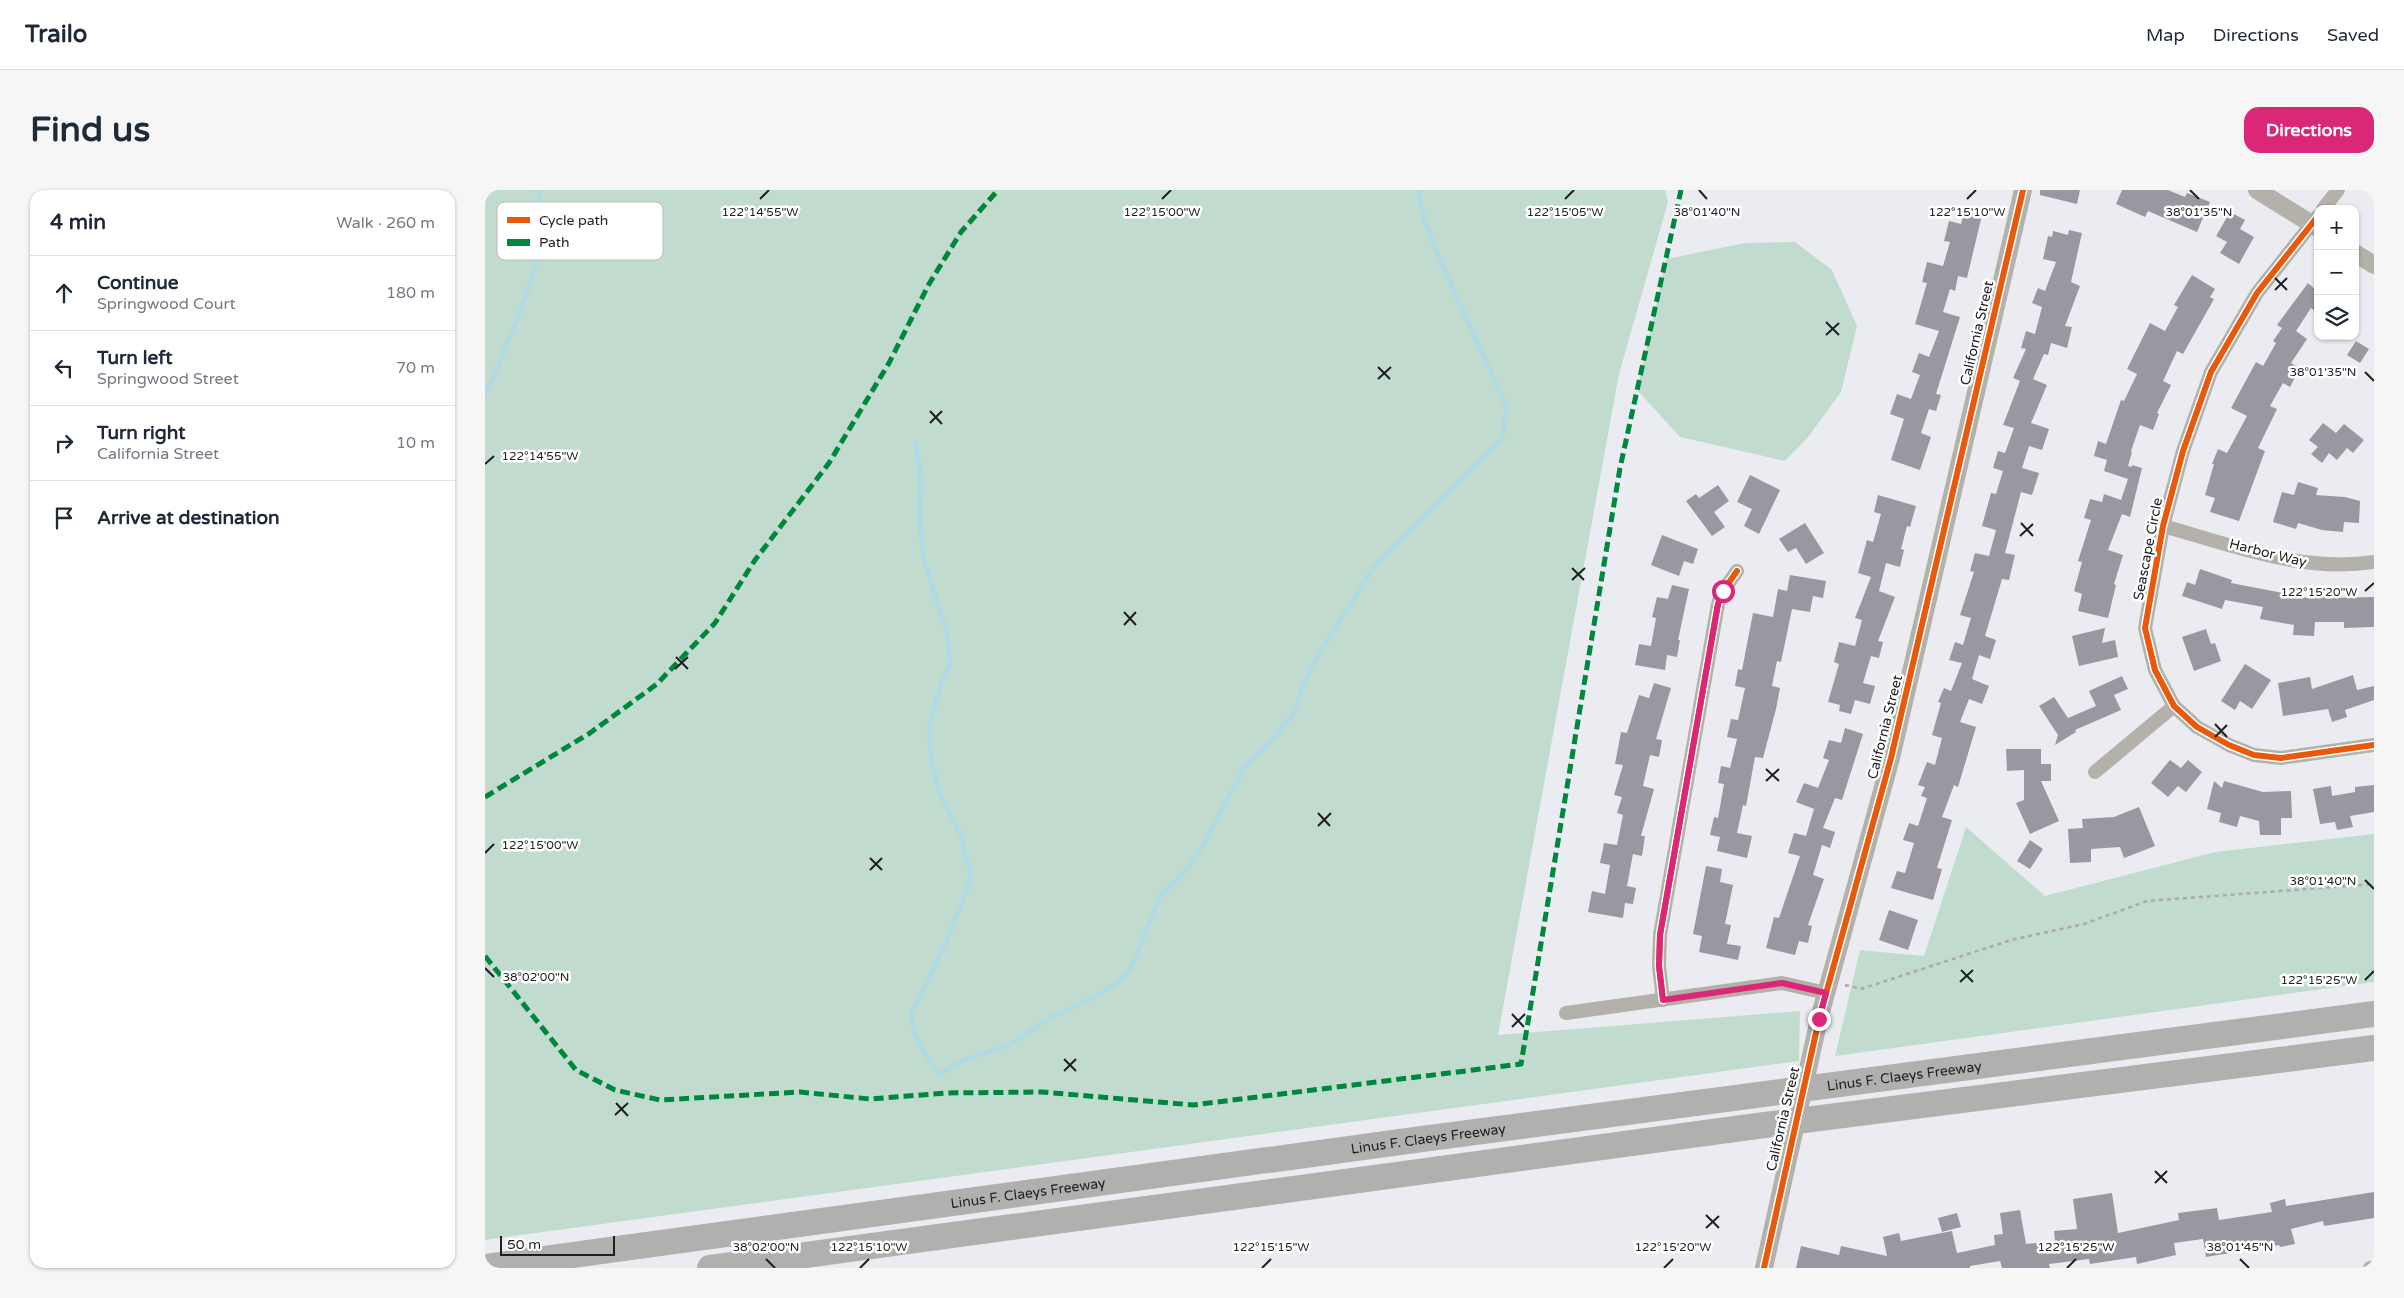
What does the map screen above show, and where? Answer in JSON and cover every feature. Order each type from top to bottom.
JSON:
[{"type":"highway","name":"Linus F. Claeys Freeway","points":[[485,1267],[1422,1139],[2374,1014]]},
{"type":"highway","points":[[710,1268],[1750,1127],[2374,1048]]},
{"type":"street","name":"California Street","points":[[1764,1268],[1819,1019],[1891,758],[2023,190]]},
{"type":"street","points":[[2257,190],[2314,222]]},
{"type":"street","points":[[2326,205],[2338,190]]},
{"type":"street","name":"Seascape Circle","points":[[2314,225],[2257,294],[2211,372],[2183,451],[2163,526],[2145,628],[2155,670],[2174,706],[2197,727],[2229,745],[2254,755],[2281,758],[2374,745]]},
{"type":"street","points":[[2359,256],[2374,265]]},
{"type":"street","name":"Harbor Way","points":[[2163,526],[2292,562],[2329,565],[2374,562]]},
{"type":"street","points":[[1663,1000],[1659,966],[1662,926],[1718,604],[1723,591],[1737,571]]},
{"type":"street","points":[[2095,772],[2174,706]]},
{"type":"street","points":[[1566,1013],[1782,983],[1828,986]]},
{"type":"path","points":[[1828,986],[1861,989],[2011,940],[2084,924],[2147,901],[2374,884]]},
{"type":"green space","points":[[485,190],[1665,190],[1668,202],[1619,374],[1498,1035],[1800,1011],[1799,1061],[485,1240]]},
{"type":"green space","points":[[1795,242],[1832,270],[1857,326],[1841,392],[1809,436],[1785,461],[1680,437],[1637,390],[1666,259],[1745,243]]},
{"type":"green space","points":[[1966,827],[2045,896],[2215,852],[2374,834],[2374,982],[1835,1056],[1860,950],[1924,956]]},
{"type":"building","points":[[2040,190],[2080,190],[2077,204],[2040,195]]},
{"type":"building","points":[[2122,190],[2168,190],[2185,197],[2187,193],[2210,202],[2197,232],[2148,211],[2145,217],[2116,204]]},
{"type":"building","points":[[1964,211],[1982,215],[1967,278],[1958,276],[1955,291],[1950,289],[1943,312],[1960,317],[1936,394],[1941,395],[1936,411],[1929,409],[1921,433],[1931,437],[1920,470],[1891,460],[1904,419],[1890,414],[1897,394],[1911,399],[1920,375],[1912,372],[1919,353],[1929,357],[1939,331],[1915,324],[1927,283],[1922,282],[1927,262],[1943,266],[1950,242],[1944,241],[1949,221],[1961,224]]},
{"type":"building","points":[[2230,212],[2245,220],[2240,229],[2254,237],[2239,264],[2220,253],[2227,242],[2216,236]]},
{"type":"building","points":[[2069,230],[2082,233],[2071,282],[2080,286],[2065,326],[2072,327],[2067,348],[2051,343],[2048,355],[2044,354],[2033,379],[2047,385],[2031,423],[2049,429],[2042,450],[2029,446],[2022,468],[2039,473],[2032,495],[2021,492],[2005,553],[2015,555],[2009,580],[2002,579],[1985,636],[1996,640],[1990,659],[1979,655],[1972,679],[1989,686],[1982,704],[1969,699],[1960,722],[1976,727],[1958,787],[1954,785],[1942,817],[1952,820],[1937,868],[1942,869],[1933,900],[1891,888],[1897,871],[1905,873],[1914,843],[1903,840],[1909,823],[1918,826],[1927,798],[1921,796],[1925,787],[1918,785],[1927,762],[1935,765],[1942,738],[1932,735],[1941,703],[1938,702],[1944,688],[1951,691],[1962,663],[1949,660],[1955,642],[1963,645],[1971,618],[1960,615],[1974,572],[1970,571],[1975,553],[1989,556],[1996,530],[1982,526],[1991,493],[1996,494],[2003,471],[1993,468],[1998,451],[2005,453],[2014,428],[2003,425],[2020,381],[2013,378],[2026,349],[2021,348],[2026,331],[2035,334],[2042,307],[2032,303],[2038,288],[2045,291],[2056,262],[2043,259],[2048,236],[2052,237],[2053,231],[2068,235]]},
{"type":"building","points":[[2192,275],[2215,289],[2210,297],[2214,299],[2183,354],[2177,351],[2163,381],[2171,385],[2157,413],[2159,414],[2153,430],[2140,425],[2131,451],[2128,466],[2132,467],[2132,465],[2142,468],[2130,517],[2122,514],[2108,550],[2123,555],[2114,584],[2116,585],[2108,618],[2078,611],[2082,594],[2074,591],[2082,562],[2078,561],[2091,520],[2084,518],[2090,499],[2102,502],[2104,494],[2121,500],[2128,479],[2104,471],[2107,460],[2094,456],[2098,441],[2106,444],[2121,400],[2124,401],[2137,374],[2127,369],[2150,323],[2165,331],[2178,307],[2174,305]]},
{"type":"building","points":[[2308,283],[2314,288],[2314,310],[2311,308],[2296,331],[2307,339],[2291,363],[2300,368],[2290,387],[2283,383],[2270,406],[2277,409],[2258,448],[2265,451],[2239,521],[2210,512],[2215,498],[2205,495],[2214,464],[2212,464],[2218,449],[2227,453],[2247,416],[2231,408],[2256,362],[2263,366],[2276,343],[2273,341],[2282,328],[2277,325]]},
{"type":"building","points":[[2356,341],[2369,349],[2360,363],[2347,355]]},
{"type":"building","points":[[2323,423],[2336,433],[2344,424],[2364,440],[2353,453],[2347,448],[2337,460],[2329,453],[2322,463],[2311,454],[2318,447],[2309,440]]},
{"type":"building","points":[[1750,475],[1780,490],[1759,534],[1744,526],[1752,509],[1737,502]]},
{"type":"building","points":[[2298,482],[2318,488],[2316,495],[2345,497],[2360,501],[2359,523],[2344,522],[2343,532],[2322,530],[2298,523],[2296,529],[2273,522],[2282,492],[2294,495]]},
{"type":"building","points":[[1718,485],[1729,501],[1714,512],[1725,527],[1712,536],[1686,501],[1696,494],[1699,498]]},
{"type":"building","points":[[1878,495],[1916,506],[1910,527],[1907,526],[1901,549],[1904,550],[1900,567],[1886,563],[1879,591],[1895,597],[1878,641],[1883,642],[1879,658],[1871,656],[1863,683],[1875,686],[1870,704],[1855,700],[1851,714],[1839,711],[1840,705],[1828,702],[1839,664],[1834,662],[1839,642],[1855,646],[1862,620],[1855,618],[1871,577],[1858,573],[1867,540],[1873,542],[1881,514],[1874,512]]},
{"type":"building","points":[[1805,523],[1824,553],[1806,564],[1796,548],[1788,552],[1779,539]]},
{"type":"building","points":[[1662,535],[1698,549],[1693,564],[1684,561],[1679,576],[1651,565]]},
{"type":"building","points":[[2200,569],[2232,580],[2231,583],[2308,598],[2308,595],[2327,596],[2327,598],[2374,597],[2374,627],[2344,628],[2344,622],[2315,622],[2314,636],[2293,635],[2294,625],[2260,619],[2263,607],[2225,600],[2222,609],[2182,596],[2187,582],[2195,585]]},
{"type":"building","points":[[1790,575],[1826,581],[1823,598],[1813,596],[1810,612],[1792,609],[1781,662],[1777,661],[1772,686],[1780,688],[1776,709],[1763,758],[1755,757],[1746,806],[1743,805],[1737,833],[1752,836],[1747,858],[1717,851],[1720,837],[1710,835],[1714,817],[1718,818],[1724,784],[1718,783],[1721,766],[1730,768],[1737,739],[1727,737],[1731,719],[1738,720],[1745,688],[1735,686],[1738,669],[1742,670],[1753,613],[1773,617],[1778,589],[1787,591]]},
{"type":"building","points":[[1672,585],[1689,589],[1678,640],[1680,640],[1677,657],[1667,655],[1665,670],[1635,665],[1639,644],[1651,646],[1656,618],[1652,617],[1657,597],[1668,599]]},
{"type":"building","points":[[2105,628],[2102,643],[2115,640],[2118,657],[2079,666],[2072,636]]},
{"type":"building","points":[[2206,629],[2211,644],[2215,643],[2221,661],[2194,671],[2182,637]]},
{"type":"building","points":[[2245,664],[2271,680],[2252,709],[2240,701],[2235,710],[2221,701]]},
{"type":"building","points":[[2353,675],[2357,690],[2374,686],[2374,700],[2345,710],[2347,717],[2332,722],[2328,709],[2283,716],[2278,683],[2310,677],[2312,689]]},
{"type":"building","points":[[2122,676],[2128,689],[2114,695],[2121,710],[2075,730],[2076,732],[2055,745],[2058,735],[2039,706],[2054,697],[2068,718],[2096,706],[2089,691]]},
{"type":"building","points":[[1654,683],[1671,688],[1656,739],[1662,740],[1659,757],[1650,755],[1643,786],[1654,789],[1641,836],[1645,836],[1642,856],[1633,854],[1627,886],[1636,888],[1633,904],[1625,903],[1623,918],[1588,912],[1592,891],[1605,894],[1610,865],[1600,863],[1604,843],[1617,845],[1623,815],[1617,813],[1622,797],[1614,795],[1623,765],[1615,764],[1621,732],[1627,733],[1639,695],[1649,698]]},
{"type":"building","points":[[1845,728],[1863,734],[1842,800],[1835,798],[1823,828],[1835,832],[1830,848],[1822,845],[1813,875],[1824,879],[1808,925],[1812,926],[1808,943],[1799,941],[1795,955],[1766,948],[1774,917],[1779,918],[1800,856],[1788,853],[1794,833],[1806,836],[1814,809],[1796,802],[1804,783],[1818,788],[1829,760],[1823,758],[1829,740],[1841,743]]},
{"type":"building","points":[[2006,749],[2041,749],[2041,764],[2051,764],[2051,781],[2041,781],[2059,821],[2030,834],[2016,803],[2024,800],[2024,770],[2007,771]]},
{"type":"building","points":[[2170,760],[2181,768],[2188,760],[2202,772],[2186,792],[2178,786],[2168,797],[2151,783]]},
{"type":"building","points":[[2214,781],[2222,788],[2224,781],[2263,792],[2291,791],[2292,818],[2281,818],[2281,835],[2260,835],[2259,821],[2240,816],[2237,827],[2219,822],[2221,813],[2207,809]]},
{"type":"building","points":[[2374,785],[2374,812],[2350,816],[2353,827],[2337,830],[2335,822],[2320,824],[2313,789],[2331,786],[2332,796],[2355,792],[2355,787]]},
{"type":"building","points":[[2139,807],[2155,846],[2124,858],[2120,847],[2091,849],[2091,862],[2070,863],[2068,829],[2083,828],[2082,819],[2114,817]]},
{"type":"building","points":[[2030,840],[2043,849],[2030,869],[2017,861]]},
{"type":"building","points":[[1706,866],[1722,869],[1720,882],[1733,885],[1725,924],[1731,925],[1727,944],[1741,946],[1738,960],[1699,952],[1702,936],[1693,934]]},
{"type":"building","points":[[1889,910],[1918,920],[1908,950],[1879,940]]},
{"type":"building","points":[[2374,1192],[2374,1218],[2324,1226],[2323,1221],[2291,1229],[2295,1244],[2206,1257],[2203,1239],[2174,1243],[2176,1255],[2137,1264],[2136,1257],[2090,1264],[2089,1259],[2049,1264],[2050,1268],[2002,1268],[2000,1261],[1970,1266],[1970,1268],[1796,1268],[1801,1246],[1839,1255],[1841,1246],[1887,1256],[1883,1237],[1899,1233],[1901,1241],[1952,1231],[1957,1253],[1995,1245],[1994,1235],[2003,1234],[2000,1213],[2020,1210],[2026,1244],[2055,1241],[2054,1231],[2077,1229],[2073,1199],[2112,1193],[2118,1233],[2179,1220],[2178,1213],[2217,1208],[2219,1220],[2272,1212],[2270,1203],[2285,1199],[2286,1206]]},
{"type":"building","points":[[1957,1213],[1961,1227],[1942,1232],[1938,1218]]},
{"type":"waterway","points":[[537,190],[540,202]]},
{"type":"waterway","points":[[916,443],[921,478],[920,519],[923,556],[947,633],[950,663],[941,684],[929,726],[931,761],[940,794],[961,835],[965,857],[971,871],[969,885],[948,937],[912,1013],[916,1038],[940,1075],[956,1064],[1014,1042],[1045,1021],[1103,992],[1114,985],[1132,966],[1160,896],[1182,875],[1204,844],[1244,768],[1274,738],[1293,714],[1311,667],[1373,568],[1502,439],[1507,408],[1440,260],[1424,219],[1418,190]]},
{"type":"waterway","points":[[485,394],[516,322],[527,293],[536,260]]},
{"type":"marked path","points":[[485,797],[590,733],[657,684],[715,623],[755,560],[829,463],[889,363],[929,284],[961,232],[998,190]]},
{"type":"marked path","points":[[485,956],[576,1070],[615,1090],[660,1100],[800,1092],[870,1099],[946,1093],[1042,1092],[1193,1105],[1521,1064],[1620,468],[1681,190]]},
{"type":"cycle path","points":[[1764,1268],[1819,1019],[1891,758],[2023,190]]},
{"type":"cycle path","points":[[2314,221],[2257,293],[2211,372],[2183,451],[2163,526],[2145,628],[2155,670],[2174,706],[2197,727],[2229,745],[2254,755],[2281,758],[2374,745]]},
{"type":"cycle path","points":[[1663,1000],[1659,966],[1660,935],[1718,604],[1723,591],[1737,571]]},
{"type":"route","points":[[1723,591],[1718,604],[1660,935],[1659,966],[1663,1000],[1782,983],[1826,993],[1819,1019]]}]
